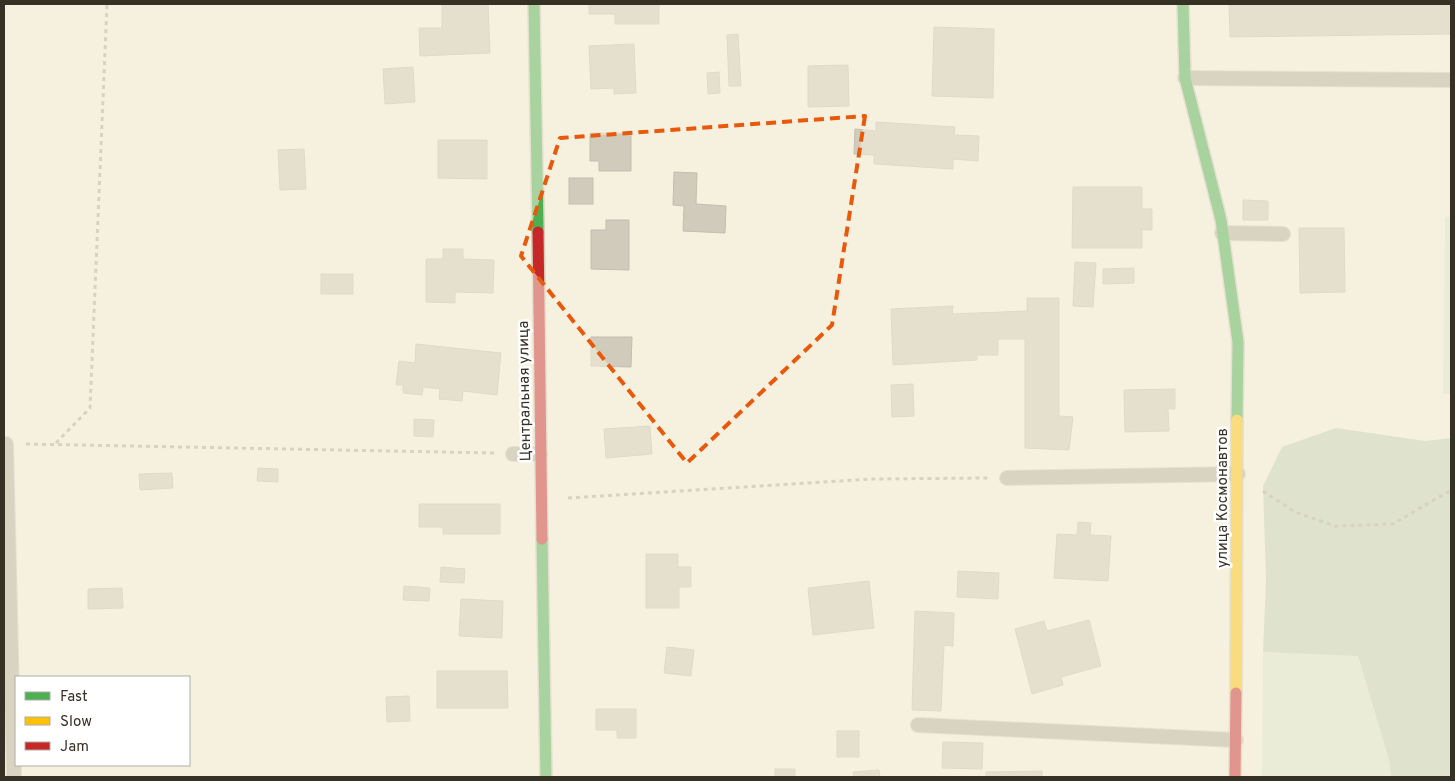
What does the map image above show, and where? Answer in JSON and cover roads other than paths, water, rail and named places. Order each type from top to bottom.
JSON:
[{"type":"street","name":"Центральная улица","points":[[534,4],[546,777]]},
{"type":"street","name":"улица Космонавтов","points":[[1183,4],[1185,78],[1222,227],[1238,342],[1235,777]]},
{"type":"lane","points":[[1185,78],[1451,80]]},
{"type":"lane","points":[[1222,227],[1283,234]]},
{"type":"lane","points":[[6,444],[14,777]]},
{"type":"lane","points":[[512,454],[540,454]]},
{"type":"lane","points":[[1007,478],[1238,474]]},
{"type":"lane","points":[[918,725],[1236,740]]}]
